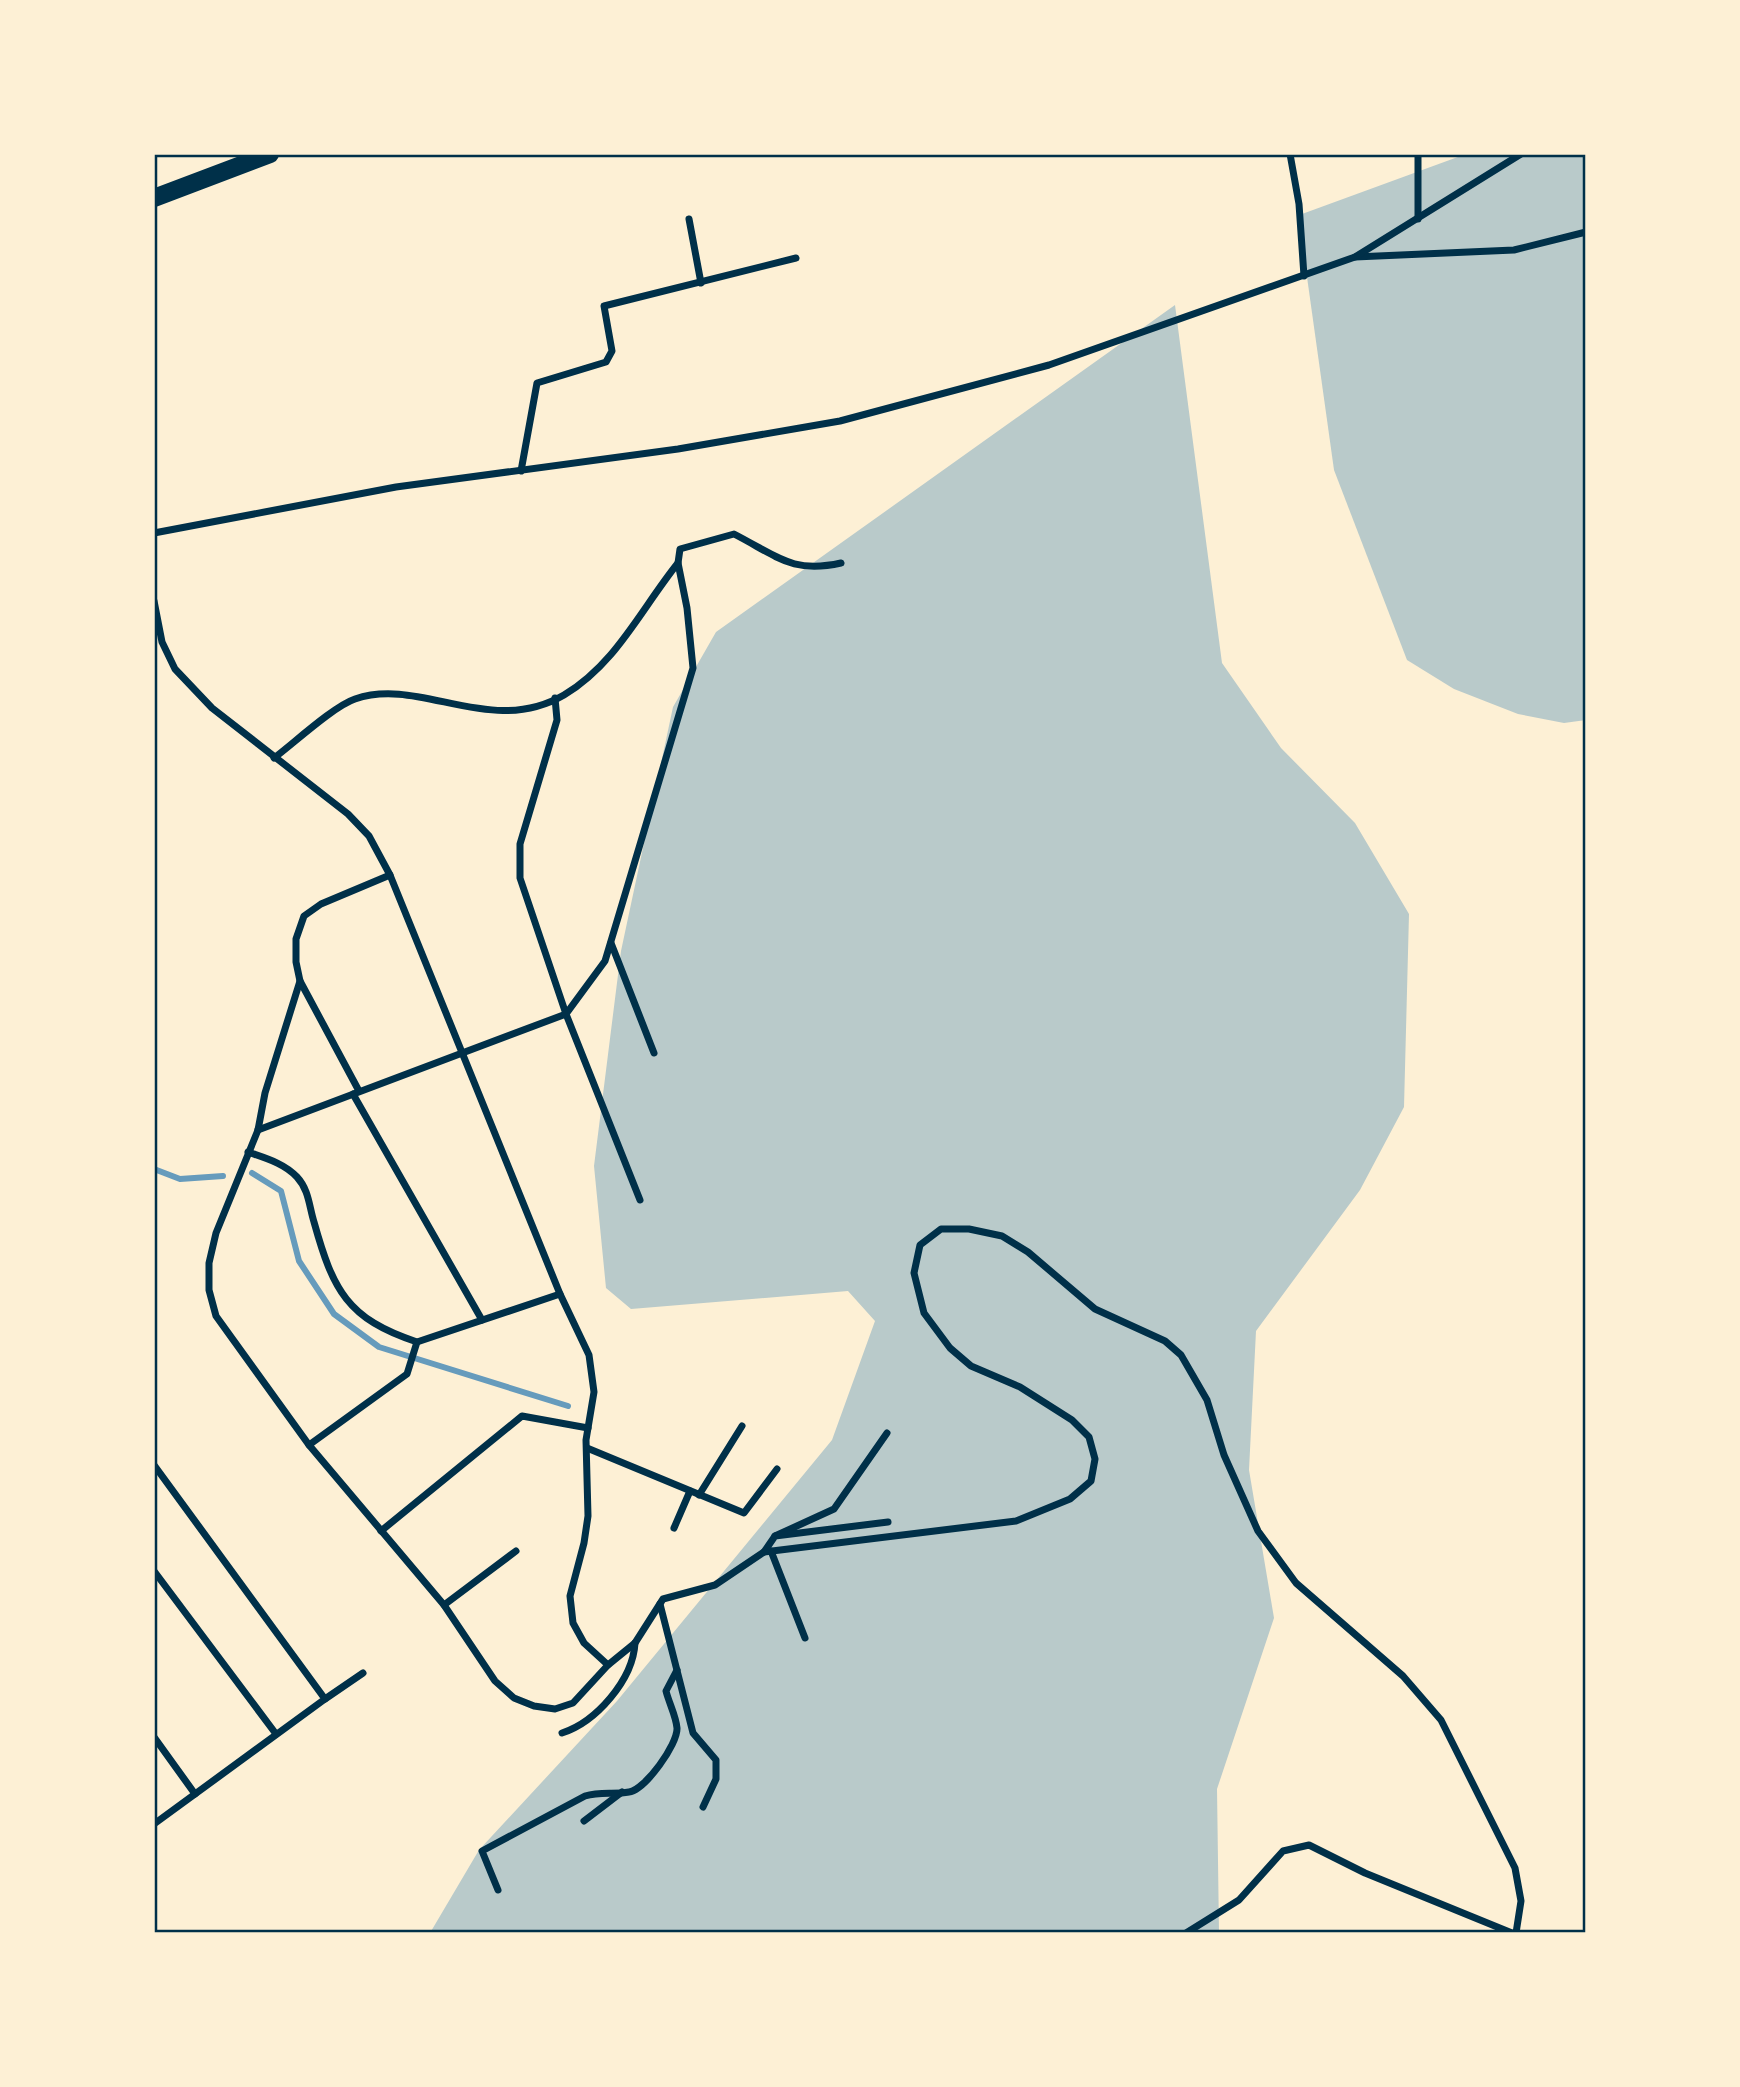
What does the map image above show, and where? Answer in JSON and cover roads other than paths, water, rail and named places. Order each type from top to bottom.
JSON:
[{"type":"highway","points":[[154,198],[270,154]]},
{"type":"street","points":[[1290,154],[1299,204],[1304,276]]},
{"type":"street","points":[[1418,154],[1418,219]]},
{"type":"street","points":[[154,533],[397,487],[678,449],[876,412],[1049,365],[1355,257],[1521,154]]},
{"type":"street","points":[[689,219],[701,283]]},
{"type":"street","points":[[1355,257],[1514,250],[1586,232]]},
{"type":"street","points":[[521,471],[537,383],[606,362],[612,351],[604,306],[796,258]]},
{"type":"street","points":[[257,1130],[566,1014],[605,961],[693,668],[688,608],[678,563],[680,549],[734,534],[799,567],[816,569],[841,563]]},
{"type":"street","points":[[274,758],[353,699],[392,694],[483,710],[522,709],[555,698],[604,664],[678,563]]},
{"type":"street","points":[[154,601],[162,642],[175,669],[212,708],[348,814],[369,836],[390,875],[560,1294],[589,1355],[594,1392],[587,1448],[588,1516],[584,1543],[569,1596],[573,1623],[584,1643],[608,1665]]},
{"type":"street","points":[[555,698],[557,720],[520,844],[520,878],[566,1014],[640,1200]]},
{"type":"street","points":[[390,875],[321,904],[304,916],[296,939],[296,962],[300,981],[356,1093],[482,1321]]},
{"type":"street","points":[[611,942],[654,1053]]},
{"type":"street","points":[[300,981],[265,1093],[257,1130],[216,1233],[209,1264],[209,1290],[216,1316],[309,1445],[444,1605],[495,1681],[514,1698],[534,1706],[555,1709],[573,1703],[608,1665],[635,1643],[663,1599],[715,1585],[768,1552],[1016,1521],[1070,1499],[1091,1481],[1094,1460],[1089,1437],[1072,1420],[1020,1387],[971,1366],[950,1348],[924,1313],[914,1273],[920,1245],[941,1229],[969,1229],[1002,1237],[1028,1252],[1095,1309],[1166,1341],[1181,1354],[1207,1400],[1224,1455],[1258,1531],[1296,1583],[1403,1676],[1441,1720],[1516,1868],[1521,1901],[1514,1933],[1491,1929],[1309,1845],[1283,1851],[1240,1900],[1186,1933]]},
{"type":"street","points":[[248,1153],[281,1164],[297,1177],[307,1193],[329,1271],[343,1296],[376,1326],[416,1344],[560,1294]]},
{"type":"street","points":[[309,1445],[408,1371],[416,1344]]},
{"type":"street","points":[[382,1531],[522,1416],[588,1428]]},
{"type":"street","points":[[699,1495],[742,1426]]},
{"type":"street","points":[[805,1638],[768,1552],[775,1536],[834,1509],[887,1433]]},
{"type":"street","points":[[587,1448],[744,1513],[777,1469]]},
{"type":"street","points":[[154,1465],[325,1699]]},
{"type":"street","points":[[674,1528],[690,1491]]},
{"type":"street","points":[[775,1536],[888,1522]]},
{"type":"street","points":[[444,1605],[516,1551]]},
{"type":"street","points":[[154,1571],[276,1734]]},
{"type":"street","points":[[660,1604],[693,1733],[716,1760],[716,1779],[702,1807]]},
{"type":"street","points":[[562,1733],[578,1728],[614,1692],[634,1660],[635,1643]]},
{"type":"street","points":[[498,1890],[482,1851],[585,1796],[601,1791],[631,1793],[643,1786],[675,1739],[677,1729],[666,1691],[677,1670]]},
{"type":"street","points":[[154,1824],[363,1673]]},
{"type":"street","points":[[154,1737],[195,1794]]},
{"type":"street","points":[[584,1821],[622,1792]]},
{"type":"waterway","points":[[154,1169],[180,1179],[223,1176]]},
{"type":"waterway","points":[[252,1173],[281,1191],[299,1261],[334,1314],[379,1347],[568,1406]]}]
